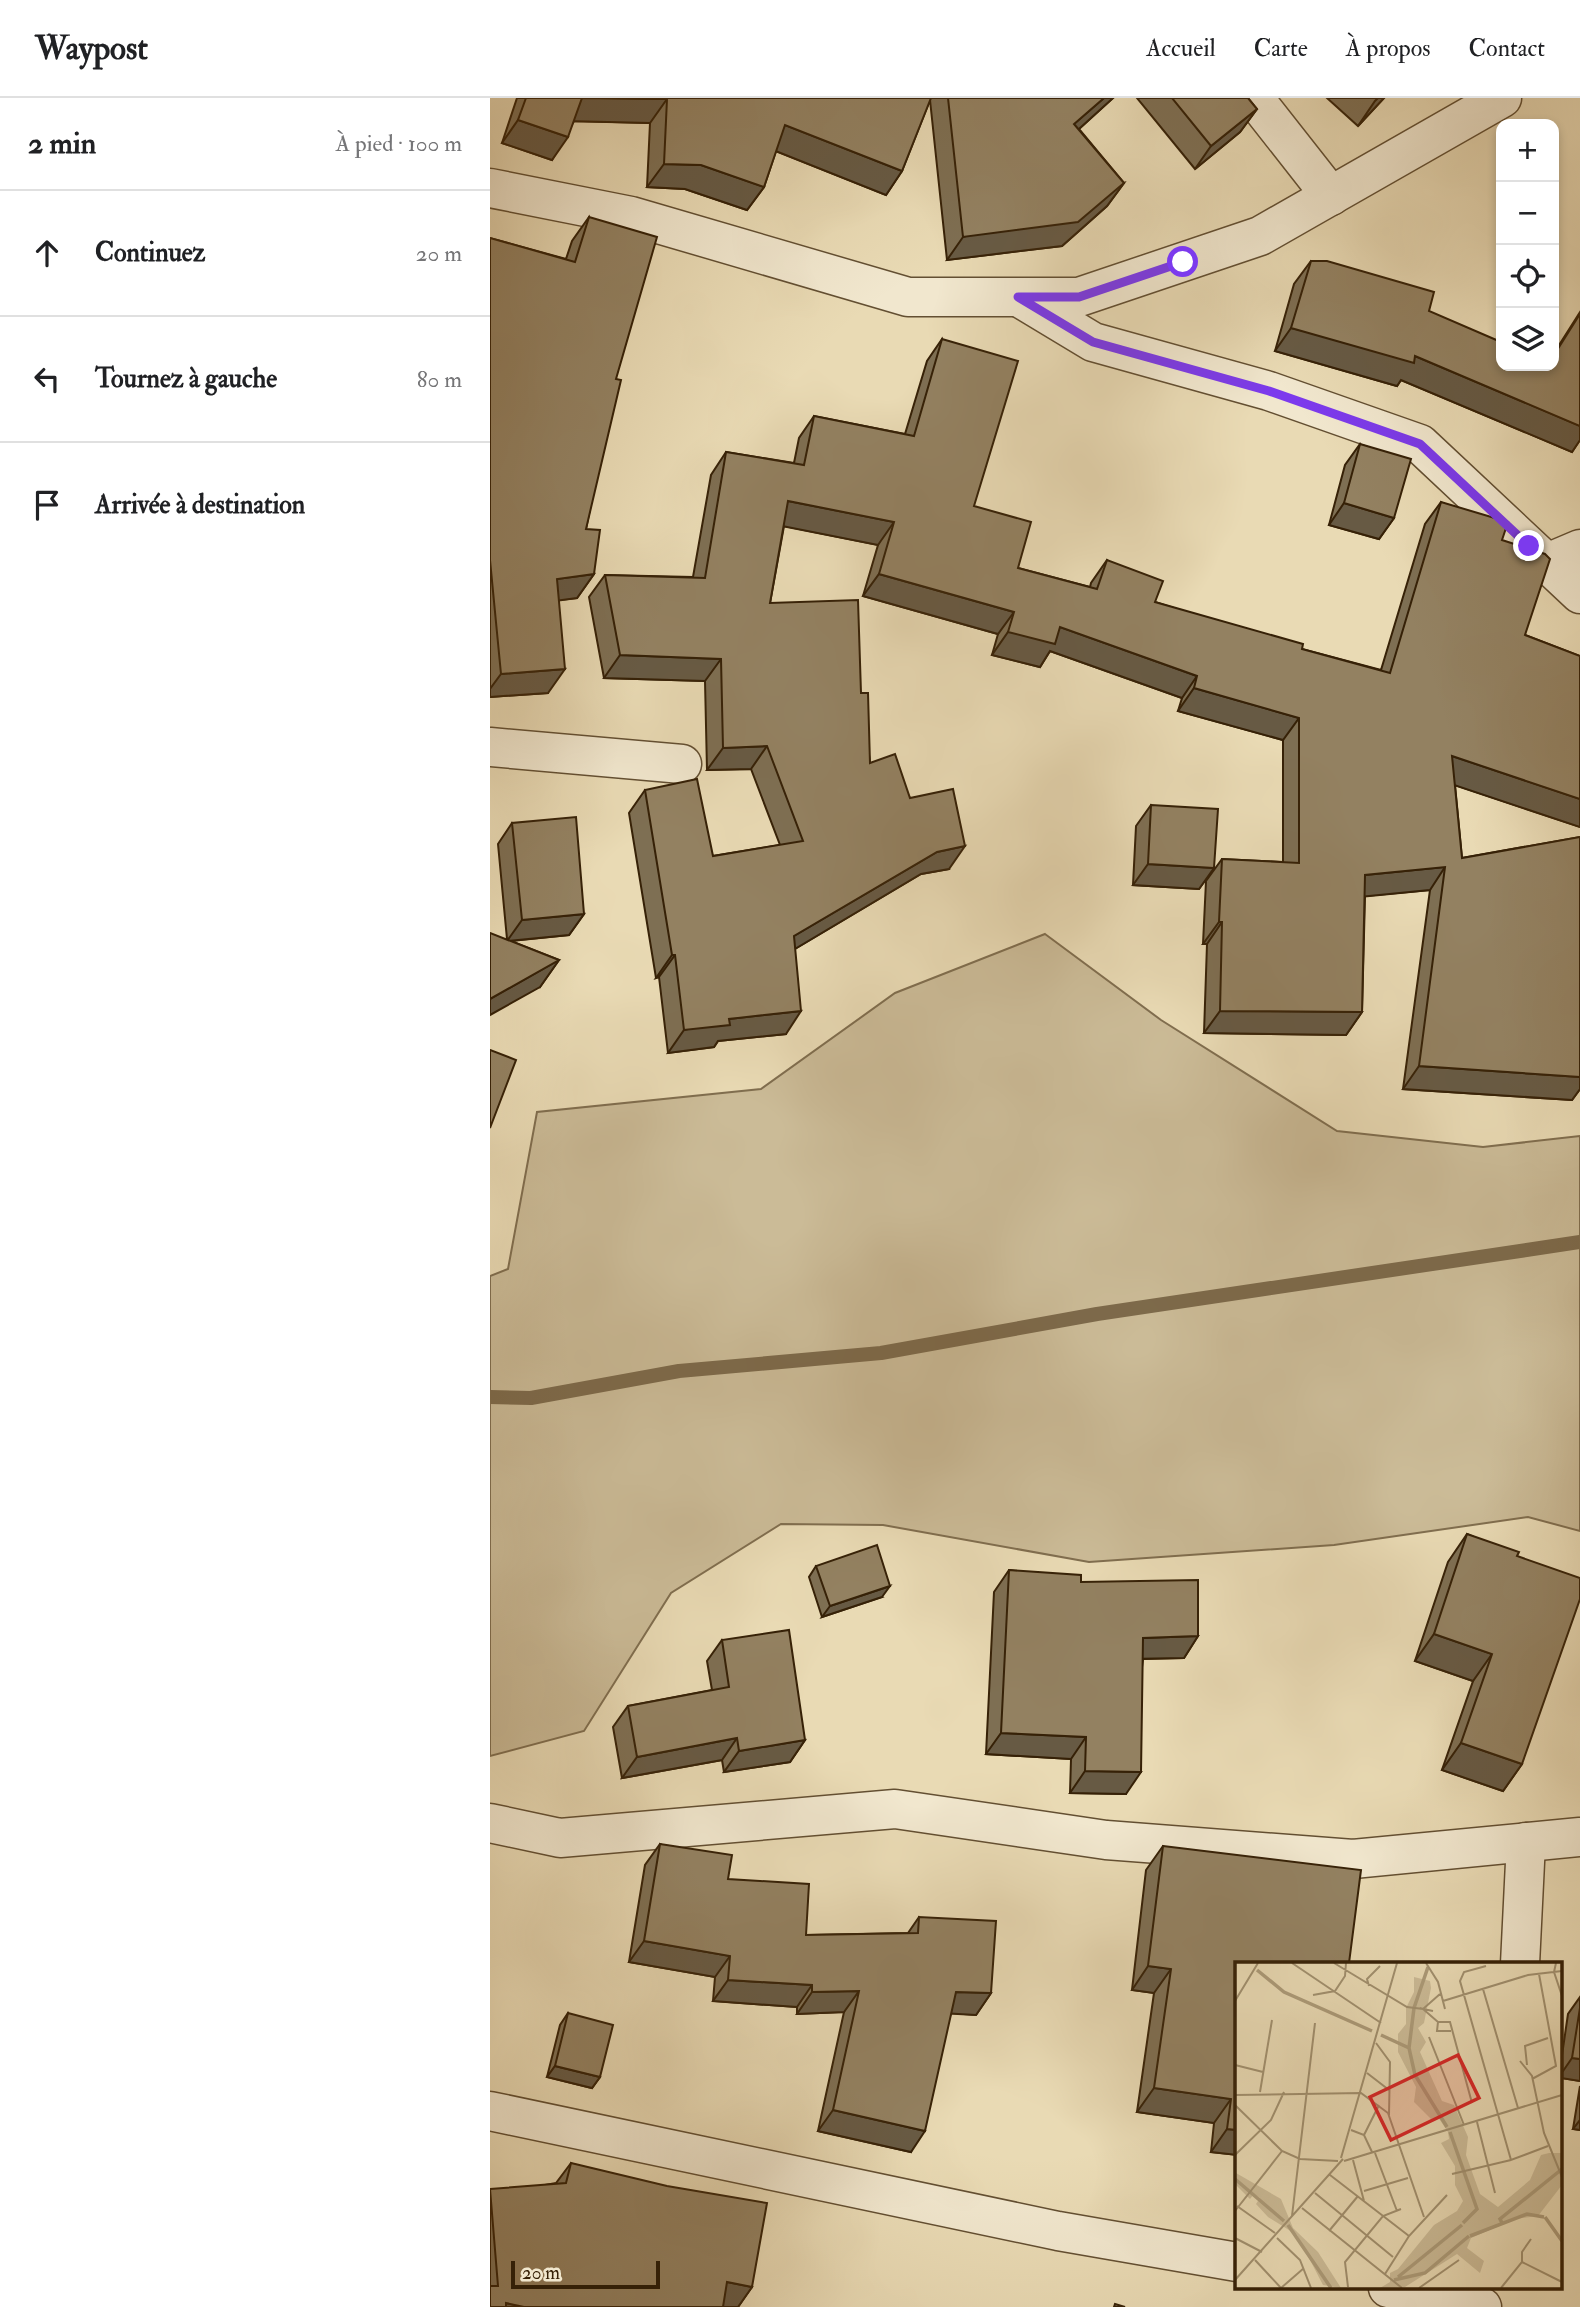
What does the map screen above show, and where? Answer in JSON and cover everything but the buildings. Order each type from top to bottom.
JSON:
[{"type":"street","points":[[1254,98],[1331,196]]},
{"type":"street","points":[[490,188],[631,216],[908,298],[1079,297],[1261,236],[1502,98]]},
{"type":"street","points":[[1018,297],[1093,342],[1269,391],[1420,444],[1563,556],[1580,594]]},
{"type":"street","points":[[490,747],[682,764]]},
{"type":"street","points":[[490,1823],[560,1838],[895,1809],[1106,1840],[1353,1859],[1580,1837]]},
{"type":"street","points":[[1520,1962],[1526,1842]]},
{"type":"street","points":[[490,2111],[1058,2231],[1235,2262]]},
{"type":"street","points":[[1414,2290],[1440,2292],[1482,2307]]},
{"type":"shaded area","points":[[1045,934],[1161,1020],[1337,1131],[1483,1147],[1580,1136],[1580,1531],[1528,1517],[1334,1545],[1089,1562],[883,1525],[781,1524],[671,1593],[584,1731],[490,1756],[490,1276],[508,1269],[537,1112],[761,1089],[895,993]]},
{"type":"waterway","points":[[490,1397],[531,1398],[679,1371],[881,1353],[1097,1314],[1580,1242]]},
{"type":"route","points":[[1183,262],[1079,297],[1018,297],[1093,342],[1269,391],[1420,444],[1529,546]]}]
